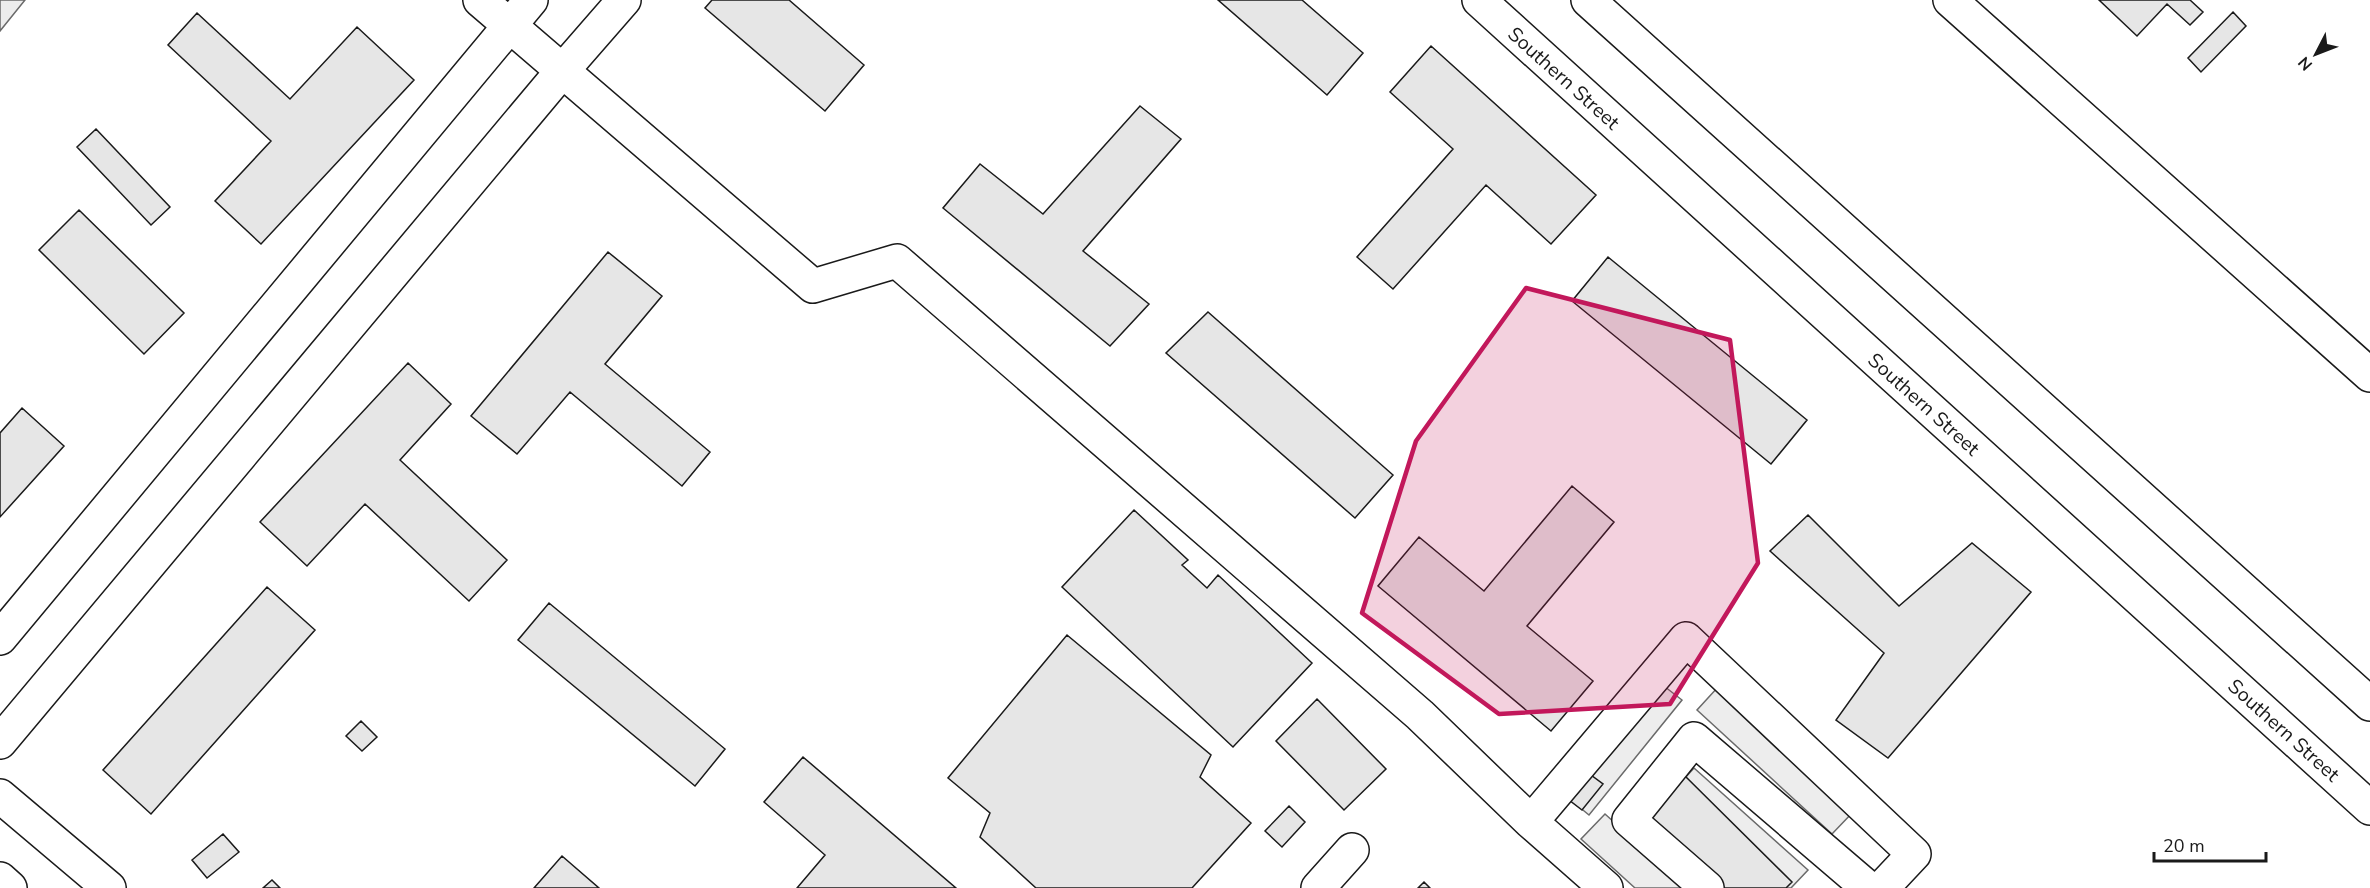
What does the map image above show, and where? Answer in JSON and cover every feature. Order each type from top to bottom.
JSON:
[{"type":"street","points":[[480,0],[813,286],[897,261],[1420,715],[1531,822],[1606,888]]},
{"type":"street","points":[[0,638],[531,0]]},
{"type":"street","points":[[0,742],[624,0]]},
{"type":"street","name":"Southern Street","points":[[1479,0],[2370,808]]},
{"type":"street","points":[[1588,0],[2370,704]]},
{"type":"street","points":[[1950,0],[2370,375]]},
{"type":"street","points":[[1531,822],[1686,639],[1914,854],[1882,888]]},
{"type":"street","points":[[1707,888],[1629,820],[1694,739],[1868,888]]},
{"type":"street","points":[[0,796],[108,888]]},
{"type":"street","points":[[1318,888],[1352,850]]},
{"type":"street","points":[[0,879],[10,888]]},
{"type":"highlighted area","points":[[1526,288],[1730,340],[1758,563],[1670,704],[1499,714],[1362,613],[1416,441]]},
{"type":"shaded area","points":[[0,0],[25,0],[0,31]]},
{"type":"shaded area","points":[[1660,683],[1682,700],[1589,815],[1567,797]]},
{"type":"shaded area","points":[[1718,687],[1853,812],[1832,834],[1697,710]]},
{"type":"shaded area","points":[[1694,768],[1808,870],[1791,888],[1744,888],[1657,809]]},
{"type":"shaded area","points":[[1605,814],[1687,888],[1635,888],[1581,839]]},
{"type":"building","points":[[712,0],[789,0],[864,65],[825,111],[705,8]]},
{"type":"building","points":[[1218,0],[1302,0],[1363,53],[1327,95]]},
{"type":"building","points":[[2099,0],[2190,0],[2203,12],[2190,25],[2167,4],[2137,36]]},
{"type":"building","points":[[2233,12],[2246,26],[2201,72],[2188,58]]},
{"type":"building","points":[[197,13],[290,99],[357,27],[414,80],[261,244],[215,201],[271,141],[168,45]]},
{"type":"building","points":[[1431,46],[1596,195],[1551,244],[1486,185],[1393,289],[1357,257],[1453,149],[1390,92]]},
{"type":"building","points":[[1140,106],[1181,139],[1083,251],[1149,304],[1110,346],[943,208],[980,164],[1043,214]]},
{"type":"building","points":[[96,129],[170,207],[151,225],[77,147]]},
{"type":"building","points":[[79,210],[184,313],[144,354],[39,250]]},
{"type":"building","points":[[608,252],[662,296],[605,364],[710,452],[682,486],[570,392],[517,454],[471,416]]},
{"type":"building","points":[[1608,257],[1807,420],[1771,464],[1572,301]]},
{"type":"building","points":[[1208,312],[1393,475],[1355,518],[1166,353]]},
{"type":"building","points":[[408,363],[451,404],[400,460],[507,560],[469,601],[365,504],[307,566],[260,522]]},
{"type":"building","points":[[22,408],[64,446],[0,517],[0,433]]},
{"type":"building","points":[[1572,486],[1614,522],[1527,626],[1593,681],[1551,731],[1378,586],[1419,537],[1484,591]]},
{"type":"building","points":[[1134,510],[1188,560],[1182,565],[1207,588],[1218,575],[1312,663],[1233,747],[1062,587]]},
{"type":"building","points":[[1808,515],[1899,606],[1972,543],[2031,592],[1888,758],[1836,720],[1884,653],[1770,551]]},
{"type":"building","points":[[267,587],[315,630],[151,814],[103,770]]},
{"type":"building","points":[[549,603],[725,749],[695,786],[518,640]]},
{"type":"building","points":[[1067,635],[1211,755],[1200,777],[1251,823],[1192,888],[1036,888],[980,837],[990,813],[948,778]]},
{"type":"building","points":[[1317,699],[1386,769],[1344,810],[1276,741]]},
{"type":"building","points":[[361,721],[377,737],[362,751],[346,736]]},
{"type":"building","points":[[803,757],[956,888],[797,888],[825,855],[764,802]]},
{"type":"building","points":[[1580,767],[1603,784],[1582,810],[1560,793]]},
{"type":"building","points":[[1684,775],[1792,882],[1786,888],[1719,888],[1645,815]]},
{"type":"building","points":[[1289,806],[1305,822],[1282,847],[1265,831]]},
{"type":"building","points":[[223,834],[239,852],[207,878],[192,860]]},
{"type":"building","points":[[562,856],[599,888],[534,888]]},
{"type":"building","points":[[272,880],[280,888],[263,888]]},
{"type":"building","points":[[1424,882],[1430,888],[1418,888]]}]
